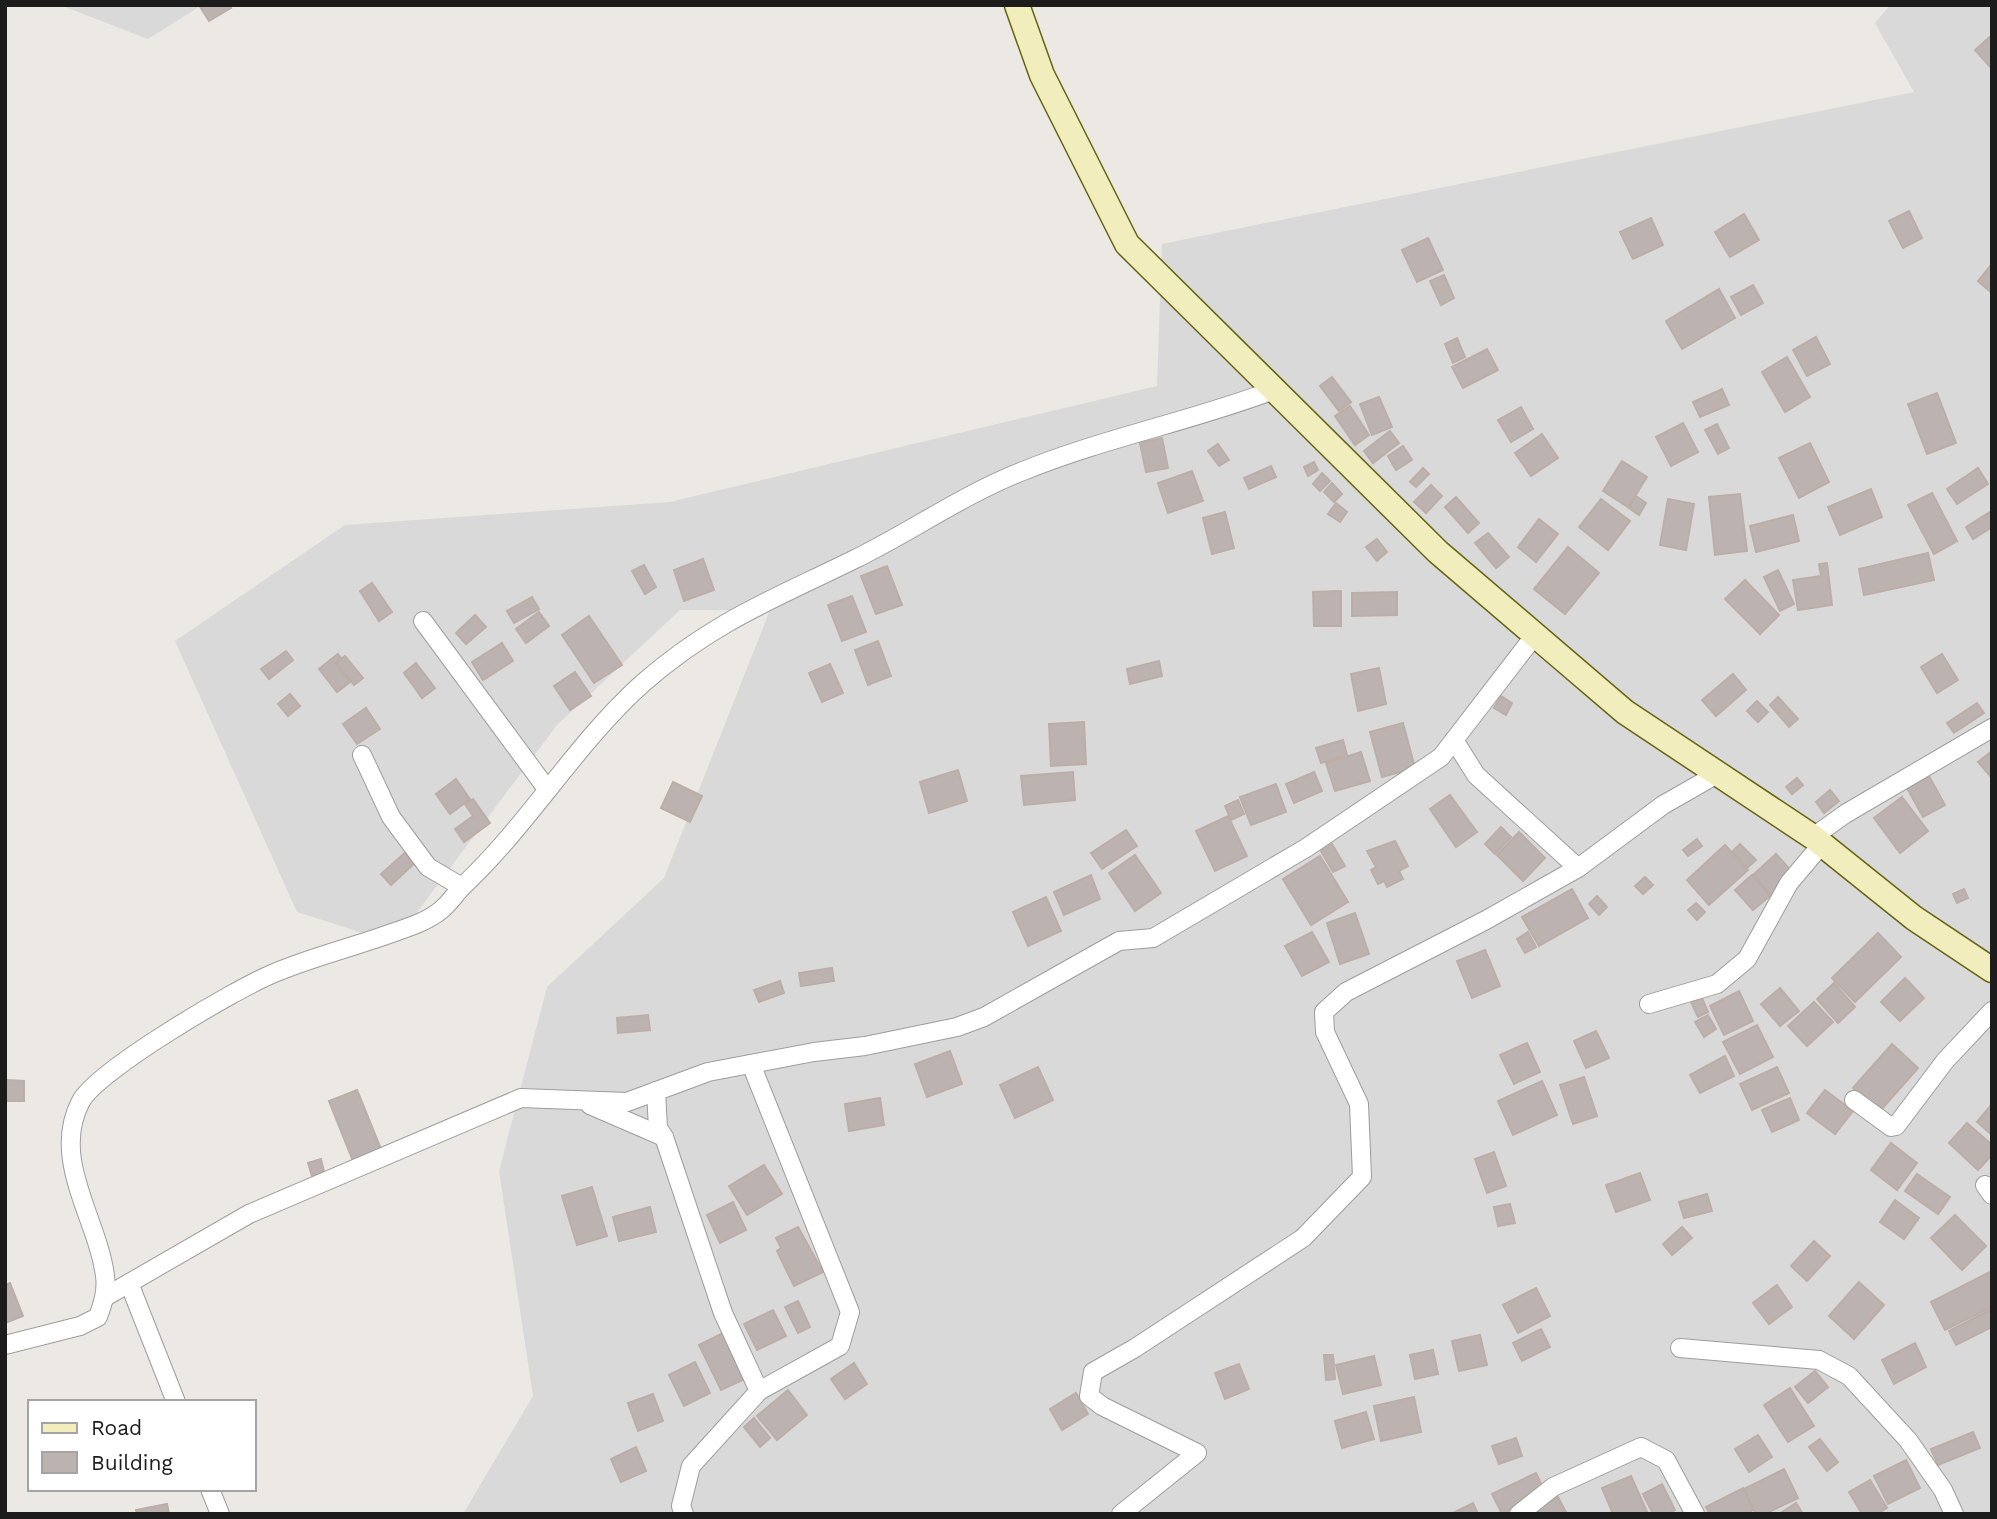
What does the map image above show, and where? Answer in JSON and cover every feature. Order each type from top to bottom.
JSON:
[{"type":"street","points":[[1017,5],[1042,75],[1127,244],[1274,390],[1438,552],[1625,712],[1818,840],[1914,918],[1992,970]]},
{"type":"street","points":[[5,1345],[79,1326],[99,1317],[105,1297],[105,1275],[79,1191],[71,1154],[74,1121],[82,1100],[97,1080],[271,974],[416,924],[440,911],[483,869],[547,789],[640,686],[698,638],[754,605],[857,558],[906,529],[1022,471],[1274,390]]},
{"type":"street","points":[[423,621],[547,789]]},
{"type":"street","points":[[105,1297],[249,1214],[521,1098],[627,1102],[708,1072],[866,1046],[957,1027],[984,1017],[1119,942],[1153,938],[1282,862],[1441,757],[1535,635]]},
{"type":"street","points":[[1649,1004],[1717,984],[1747,959],[1789,883],[1818,840],[1845,814],[1992,728]]},
{"type":"street","points":[[1454,740],[1476,775],[1578,868]]},
{"type":"street","points":[[362,755],[391,817],[428,867],[462,887]]},
{"type":"street","points":[[1121,1514],[1197,1453],[1133,1424],[1089,1396],[1093,1372],[1135,1348],[1303,1238],[1362,1177],[1359,1104],[1325,1032],[1324,1013],[1346,992],[1486,920],[1578,868],[1662,805],[1719,773]]},
{"type":"street","points":[[1854,1100],[1891,1127],[1896,1126],[1945,1061],[1992,1012]]},
{"type":"street","points":[[684,1514],[681,1506],[691,1466],[759,1391],[840,1346],[850,1312],[751,1064]]},
{"type":"street","points":[[656,1091],[658,1128],[664,1137],[723,1313],[759,1391]]},
{"type":"street","points":[[578,1100],[664,1137]]},
{"type":"street","points":[[129,1283],[175,1400]]},
{"type":"street","points":[[1680,1348],[1819,1360],[1849,1376],[1908,1440],[1943,1490],[1954,1514]]},
{"type":"street","points":[[1519,1514],[1553,1487],[1641,1447],[1666,1460],[1695,1514]]},
{"type":"street","points":[[211,1491],[220,1514]]},
{"type":"shaded area","points":[[60,5],[202,5],[148,39]]},
{"type":"shaded area","points":[[1890,5],[1992,5],[1992,1514],[463,1514],[533,1396],[499,1171],[547,987],[664,878],[770,610],[680,610],[557,725],[394,943],[297,912],[175,641],[345,525],[670,502],[1157,386],[1162,244],[1914,92],[1875,23]]},
{"type":"building","points":[[199,5],[229,5],[231,8],[209,21]]},
{"type":"building","points":[[1992,35],[1992,69],[1975,50]]},
{"type":"building","points":[[1909,211],[1922,238],[1903,248],[1889,221]]},
{"type":"building","points":[[1744,214],[1759,240],[1730,257],[1715,232]]},
{"type":"building","points":[[1651,218],[1663,245],[1633,259],[1620,232]]},
{"type":"building","points":[[1428,238],[1443,270],[1417,282],[1402,250]]},
{"type":"building","points":[[1992,265],[1992,293],[1978,281]]},
{"type":"building","points":[[1444,275],[1454,298],[1441,305],[1430,281]]},
{"type":"building","points":[[1753,285],[1763,303],[1741,315],[1731,297]]},
{"type":"building","points":[[1719,289],[1735,318],[1682,349],[1666,321]]},
{"type":"building","points":[[1816,337],[1830,364],[1807,376],[1793,350]]},
{"type":"building","points":[[1457,338],[1465,357],[1453,363],[1445,344]]},
{"type":"building","points":[[1487,349],[1498,370],[1463,388],[1452,367]]},
{"type":"building","points":[[1787,357],[1810,397],[1785,412],[1762,372]]},
{"type":"building","points":[[1332,377],[1351,402],[1339,411],[1320,386]]},
{"type":"building","points":[[1722,389],[1729,405],[1700,417],[1693,402]]},
{"type":"building","points":[[1937,393],[1956,443],[1927,454],[1908,404]]},
{"type":"building","points":[[1379,397],[1392,427],[1372,435],[1360,404]]},
{"type":"building","points":[[1350,406],[1369,435],[1355,445],[1335,416]]},
{"type":"building","points":[[1521,407],[1533,429],[1511,442],[1498,420]]},
{"type":"building","points":[[1683,423],[1698,452],[1671,466],[1656,437]]},
{"type":"building","points":[[1717,424],[1729,448],[1718,454],[1705,430]]},
{"type":"building","points":[[1390,431],[1399,443],[1373,463],[1364,451]]},
{"type":"building","points":[[1542,434],[1558,458],[1531,476],[1515,453]]},
{"type":"building","points":[[1162,438],[1168,468],[1146,472],[1140,443]]},
{"type":"building","points":[[1810,443],[1829,482],[1799,498],[1779,458]]},
{"type":"building","points":[[1218,444],[1229,460],[1219,466],[1208,451]]},
{"type":"building","points":[[1403,446],[1412,460],[1396,470],[1388,456]]},
{"type":"building","points":[[1622,461],[1647,477],[1628,507],[1603,491]]},
{"type":"building","points":[[1314,462],[1318,470],[1308,476],[1304,467]]},
{"type":"building","points":[[1271,466],[1276,477],[1249,489],[1244,478]]},
{"type":"building","points":[[1423,468],[1429,474],[1416,487],[1410,482]]},
{"type":"building","points":[[1978,468],[1988,484],[1957,504],[1947,489]]},
{"type":"building","points":[[1192,471],[1203,501],[1168,513],[1158,483]]},
{"type":"building","points":[[1322,473],[1330,481],[1320,491],[1313,484]]},
{"type":"building","points":[[1332,483],[1342,494],[1334,502],[1324,492]]},
{"type":"building","points":[[1431,485],[1442,496],[1426,513],[1414,502]]},
{"type":"building","points":[[1871,489],[1882,517],[1840,535],[1828,507]]},
{"type":"building","points":[[1932,493],[1957,541],[1934,554],[1908,505]]},
{"type":"building","points":[[1740,494],[1747,551],[1715,555],[1709,497]]},
{"type":"building","points":[[1636,496],[1646,503],[1639,515],[1629,508]]},
{"type":"building","points":[[1456,497],[1479,523],[1468,533],[1445,507]]},
{"type":"building","points":[[1601,499],[1630,521],[1608,550],[1579,527]]},
{"type":"building","points":[[1668,499],[1694,504],[1686,550],[1660,545]]},
{"type":"building","points":[[1336,503],[1347,512],[1340,522],[1328,514]]},
{"type":"building","points":[[1225,512],[1234,548],[1212,554],[1203,518]]},
{"type":"building","points":[[1990,512],[1992,527],[1973,539],[1966,527]]},
{"type":"building","points":[[1793,515],[1799,541],[1756,552],[1750,526]]},
{"type":"building","points":[[1539,519],[1558,534],[1536,562],[1518,547]]},
{"type":"building","points":[[1488,533],[1509,557],[1496,568],[1475,543]]},
{"type":"building","points":[[1377,539],[1387,552],[1377,561],[1366,547]]},
{"type":"building","points":[[1568,547],[1599,573],[1565,614],[1534,589]]},
{"type":"building","points":[[1928,553],[1934,580],[1864,595],[1859,569]]},
{"type":"building","points":[[703,559],[714,590],[684,601],[674,570]]},
{"type":"building","points":[[1827,563],[1832,605],[1798,610],[1793,580],[1821,576],[1819,564]]},
{"type":"building","points":[[644,565],[656,587],[645,594],[632,571]]},
{"type":"building","points":[[887,566],[902,605],[876,614],[861,576]]},
{"type":"building","points":[[1778,570],[1794,604],[1780,611],[1764,577]]},
{"type":"building","points":[[1745,580],[1779,615],[1760,634],[1725,599]]},
{"type":"building","points":[[372,583],[392,612],[379,621],[360,591]]},
{"type":"building","points":[[1341,591],[1341,626],[1314,626],[1313,592]]},
{"type":"building","points":[[1397,592],[1397,615],[1352,616],[1352,593]]},
{"type":"building","points":[[852,596],[866,632],[842,641],[828,605]]},
{"type":"building","points":[[532,597],[539,609],[514,623],[507,611]]},
{"type":"building","points":[[539,612],[549,626],[526,643],[516,629]]},
{"type":"building","points":[[475,615],[486,627],[466,644],[456,633]]},
{"type":"building","points":[[589,616],[622,665],[594,683],[562,635]]},
{"type":"building","points":[[878,641],[891,676],[868,685],[855,650]]},
{"type":"building","points":[[502,643],[513,661],[483,680],[472,662]]},
{"type":"building","points":[[286,651],[293,660],[269,679],[261,669]]},
{"type":"building","points":[[338,654],[341,658],[335,663],[350,682],[337,692],[319,669]]},
{"type":"building","points":[[1942,654],[1958,680],[1937,693],[1921,667]]},
{"type":"building","points":[[345,656],[363,678],[354,685],[336,663]]},
{"type":"building","points":[[1159,661],[1162,676],[1130,684],[1127,669]]},
{"type":"building","points":[[416,663],[435,688],[422,698],[404,673]]},
{"type":"building","points":[[830,664],[843,693],[822,702],[809,673]]},
{"type":"building","points":[[1379,668],[1386,704],[1358,711],[1351,674]]},
{"type":"building","points":[[575,672],[591,696],[570,710],[554,686]]},
{"type":"building","points":[[1733,674],[1746,690],[1716,716],[1702,700]]},
{"type":"building","points":[[290,694],[300,706],[288,716],[278,704]]},
{"type":"building","points":[[1501,696],[1512,703],[1506,715],[1494,708]]},
{"type":"building","points":[[1778,697],[1798,719],[1789,727],[1770,705]]},
{"type":"building","points":[[1757,701],[1768,712],[1758,722],[1747,711]]},
{"type":"building","points":[[1977,703],[1984,713],[1954,733],[1947,723]]},
{"type":"building","points":[[366,708],[380,729],[357,744],[343,724]]},
{"type":"building","points":[[1084,722],[1086,764],[1051,766],[1049,724]]},
{"type":"building","points":[[1403,723],[1415,768],[1382,777],[1370,732]]},
{"type":"building","points":[[1343,740],[1347,755],[1321,763],[1316,748]]},
{"type":"building","points":[[1992,751],[1992,778],[1978,762]]},
{"type":"building","points":[[1361,752],[1370,781],[1335,791],[1326,763]]},
{"type":"building","points":[[958,770],[967,801],[929,813],[920,782]]},
{"type":"building","points":[[1073,772],[1075,800],[1024,805],[1021,776]]},
{"type":"building","points":[[1314,772],[1322,791],[1294,803],[1286,784]]},
{"type":"building","points":[[1929,776],[1945,805],[1923,817],[1907,788]]},
{"type":"building","points":[[1797,778],[1803,785],[1792,794],[1786,787]]},
{"type":"building","points":[[456,779],[470,799],[450,814],[436,794]]},
{"type":"building","points":[[673,782],[702,796],[690,822],[661,808]]},
{"type":"building","points":[[1276,784],[1286,812],[1251,825],[1240,797]]},
{"type":"building","points":[[1830,790],[1839,801],[1824,813],[1816,802]]},
{"type":"building","points":[[1450,795],[1477,832],[1456,847],[1430,809]]},
{"type":"building","points":[[1902,797],[1928,831],[1900,853],[1874,818]]},
{"type":"building","points":[[473,799],[490,823],[464,842],[455,829],[473,816],[465,804]]},
{"type":"building","points":[[1238,800],[1244,814],[1231,820],[1225,806]]},
{"type":"building","points":[[1228,816],[1247,856],[1215,871],[1196,831]]},
{"type":"building","points":[[1501,827],[1511,837],[1495,854],[1485,844]]},
{"type":"building","points":[[1126,830],[1137,846],[1102,869],[1091,853]]},
{"type":"building","points":[[1519,832],[1545,858],[1523,881],[1497,855]]},
{"type":"building","points":[[1697,839],[1702,846],[1688,856],[1683,850]]},
{"type":"building","points":[[1395,841],[1408,866],[1399,871],[1403,879],[1387,887],[1384,881],[1378,884],[1371,870],[1376,867],[1367,851]]},
{"type":"building","points":[[1332,844],[1345,866],[1333,872],[1321,851]]},
{"type":"building","points":[[1740,844],[1756,860],[1747,868],[1732,852]]},
{"type":"building","points":[[1725,845],[1748,870],[1709,905],[1687,880]]},
{"type":"building","points":[[406,852],[415,863],[391,885],[381,874]]},
{"type":"building","points":[[1776,854],[1794,874],[1771,895],[1753,875]]},
{"type":"building","points":[[1135,855],[1161,893],[1135,911],[1109,873]]},
{"type":"building","points":[[1320,856],[1348,902],[1311,925],[1283,879]]},
{"type":"building","points":[[1091,875],[1100,899],[1064,915],[1054,892]]},
{"type":"building","points":[[1752,875],[1770,896],[1753,910],[1735,890]]},
{"type":"building","points":[[1645,877],[1653,885],[1643,894],[1635,886]]},
{"type":"building","points":[[1572,889],[1588,918],[1539,946],[1522,917]]},
{"type":"building","points":[[1964,889],[1968,898],[1957,903],[1953,894]]},
{"type":"building","points":[[1597,896],[1607,907],[1599,915],[1589,904]]},
{"type":"building","points":[[1046,897],[1061,931],[1028,946],[1013,912]]},
{"type":"building","points":[[1696,903],[1705,912],[1697,920],[1688,910]]},
{"type":"building","points":[[1355,913],[1369,954],[1340,964],[1327,923]]},
{"type":"building","points":[[1312,932],[1329,962],[1302,976],[1285,946]]},
{"type":"building","points":[[1528,932],[1536,947],[1525,953],[1517,939]]},
{"type":"building","points":[[1878,933],[1901,957],[1855,1002],[1832,978]]},
{"type":"building","points":[[1485,950],[1500,986],[1472,998],[1457,961]]},
{"type":"building","points":[[832,968],[834,981],[801,986],[799,973]]},
{"type":"building","points":[[1905,978],[1924,998],[1900,1021],[1881,1002]]},
{"type":"building","points":[[780,981],[784,993],[759,1002],[754,990]]},
{"type":"building","points":[[1834,983],[1855,1007],[1838,1023],[1817,999]]},
{"type":"building","points":[[1780,988],[1799,1011],[1780,1026],[1761,1004]]},
{"type":"building","points":[[1739,991],[1753,1021],[1724,1035],[1710,1006]]},
{"type":"building","points":[[1702,998],[1708,1012],[1698,1017],[1691,1002]]},
{"type":"building","points":[[1814,1002],[1833,1022],[1807,1046],[1788,1026]]},
{"type":"building","points":[[648,1015],[650,1030],[618,1033],[617,1018]]},
{"type":"building","points":[[1708,1015],[1716,1029],[1704,1037],[1695,1022]]},
{"type":"building","points":[[1757,1025],[1773,1057],[1740,1074],[1723,1042]]},
{"type":"building","points":[[1596,1031],[1609,1058],[1586,1068],[1574,1041]]},
{"type":"building","points":[[1527,1043],[1540,1072],[1514,1084],[1500,1055]]},
{"type":"building","points":[[1892,1044],[1918,1068],[1880,1111],[1853,1088]]},
{"type":"building","points":[[950,1051],[962,1084],[927,1097],[915,1064]]},
{"type":"building","points":[[1725,1056],[1734,1076],[1700,1093],[1690,1075]]},
{"type":"building","points":[[1038,1067],[1053,1100],[1015,1118],[1000,1085]]},
{"type":"building","points":[[1777,1067],[1789,1093],[1752,1110],[1740,1084]]},
{"type":"building","points":[[1584,1077],[1597,1116],[1573,1124],[1560,1085]]},
{"type":"building","points":[[5,1080],[24,1081],[24,1101],[5,1101]]},
{"type":"building","points":[[1542,1081],[1557,1115],[1513,1135],[1498,1101]]},
{"type":"building","points":[[357,1090],[381,1149],[353,1161],[329,1101]]},
{"type":"building","points":[[1825,1090],[1853,1111],[1835,1134],[1807,1113]]},
{"type":"building","points":[[880,1098],[884,1125],[849,1131],[845,1104]]},
{"type":"building","points":[[1790,1098],[1799,1120],[1772,1132],[1762,1110]]},
{"type":"building","points":[[1992,1104],[1992,1135],[1977,1122]]},
{"type":"building","points":[[1967,1123],[1992,1145],[1992,1155],[1978,1170],[1949,1143]]},
{"type":"building","points":[[1891,1143],[1917,1163],[1897,1190],[1871,1170]]},
{"type":"building","points":[[1494,1152],[1506,1186],[1487,1193],[1475,1159]]},
{"type":"building","points":[[321,1159],[324,1172],[312,1176],[308,1163]]},
{"type":"building","points":[[764,1165],[782,1194],[747,1215],[729,1186]]},
{"type":"building","points":[[1640,1173],[1650,1200],[1616,1212],[1606,1185]]},
{"type":"building","points":[[1917,1174],[1950,1197],[1938,1214],[1905,1191]]},
{"type":"building","points":[[592,1187],[607,1236],[577,1245],[562,1196]]},
{"type":"building","points":[[1707,1194],[1712,1211],[1684,1218],[1679,1202]]},
{"type":"building","points":[[1895,1200],[1919,1218],[1904,1239],[1880,1222]]},
{"type":"building","points":[[733,1202],[746,1230],[720,1243],[707,1215]]},
{"type":"building","points":[[1510,1204],[1515,1223],[1498,1226],[1494,1207]]},
{"type":"building","points":[[650,1207],[656,1232],[619,1241],[613,1217]]},
{"type":"building","points":[[1955,1215],[1986,1246],[1962,1270],[1931,1238]]},
{"type":"building","points":[[798,1227],[823,1272],[794,1286],[777,1251],[781,1248],[776,1238]]},
{"type":"building","points":[[1682,1227],[1692,1238],[1672,1255],[1663,1244]]},
{"type":"building","points":[[1814,1241],[1830,1256],[1807,1281],[1791,1266]]},
{"type":"building","points":[[1992,1271],[1992,1307],[1945,1330],[1931,1302]]},
{"type":"building","points":[[1859,1282],[1884,1305],[1854,1339],[1829,1316]]},
{"type":"building","points":[[10,1283],[23,1316],[5,1323],[5,1285]]},
{"type":"building","points":[[1777,1285],[1792,1307],[1769,1324],[1753,1303]]},
{"type":"building","points":[[1536,1288],[1550,1316],[1518,1333],[1503,1305]]},
{"type":"building","points":[[798,1301],[810,1327],[798,1333],[785,1307]]},
{"type":"building","points":[[1992,1309],[1992,1327],[1956,1345],[1949,1331]]},
{"type":"building","points":[[773,1310],[786,1336],[757,1350],[744,1324]]},
{"type":"building","points":[[1541,1329],[1550,1347],[1522,1361],[1513,1343]]},
{"type":"building","points":[[725,1332],[747,1378],[721,1390],[699,1345]]},
{"type":"building","points":[[1480,1335],[1487,1365],[1459,1371],[1452,1341]]},
{"type":"building","points":[[1915,1343],[1926,1367],[1894,1384],[1882,1360]]},
{"type":"building","points":[[1433,1350],[1438,1374],[1415,1379],[1410,1355]]},
{"type":"building","points":[[1324,1355],[1333,1355],[1335,1379],[1326,1380]]},
{"type":"building","points":[[1374,1356],[1381,1385],[1343,1394],[1336,1365]]},
{"type":"building","points":[[695,1362],[710,1393],[684,1406],[669,1375]]},
{"type":"building","points":[[854,1363],[867,1384],[845,1399],[831,1379]]},
{"type":"building","points":[[1239,1364],[1249,1389],[1225,1399],[1215,1373]]},
{"type":"building","points":[[1815,1371],[1828,1387],[1808,1403],[1795,1387]]},
{"type":"building","points":[[1790,1388],[1814,1426],[1788,1442],[1764,1405]]},
{"type":"building","points":[[788,1390],[807,1415],[777,1440],[757,1416]]},
{"type":"building","points":[[1076,1393],[1088,1414],[1062,1430],[1050,1409]]},
{"type":"building","points":[[653,1394],[663,1421],[638,1431],[628,1403]]},
{"type":"building","points":[[1414,1397],[1421,1432],[1381,1441],[1374,1406]]},
{"type":"building","points":[[1366,1412],[1374,1439],[1342,1448],[1335,1421]]},
{"type":"building","points":[[754,1418],[770,1438],[760,1447],[744,1427]]},
{"type":"building","points":[[1973,1432],[1980,1448],[1938,1465],[1931,1449]]},
{"type":"building","points":[[1758,1435],[1772,1457],[1749,1472],[1735,1449]]},
{"type":"building","points":[[1516,1438],[1522,1456],[1499,1464],[1492,1446]]},
{"type":"building","points":[[1820,1439],[1838,1462],[1827,1471],[1809,1447]]},
{"type":"building","points":[[636,1447],[646,1471],[621,1482],[611,1459]]},
{"type":"building","points":[[1906,1460],[1920,1488],[1888,1504],[1874,1476]]},
{"type":"building","points":[[1784,1469],[1798,1498],[1765,1514],[1756,1514],[1744,1489]]},
{"type":"building","points":[[1536,1473],[1545,1492],[1502,1514],[1492,1494]]},
{"type":"building","points":[[1631,1476],[1648,1514],[1613,1514],[1602,1488]]},
{"type":"building","points":[[1870,1480],[1887,1508],[1877,1514],[1862,1514],[1849,1492]]},
{"type":"building","points":[[1662,1484],[1675,1510],[1668,1514],[1653,1514],[1643,1494]]},
{"type":"building","points":[[1743,1488],[1753,1510],[1746,1514],[1710,1514],[1706,1507]]},
{"type":"building","points":[[1558,1497],[1567,1514],[1527,1514]]},
{"type":"building","points":[[1473,1503],[1478,1514],[1451,1514]]},
{"type":"building","points":[[1796,1503],[1803,1514],[1779,1514]]},
{"type":"building","points":[[167,1504],[169,1514],[137,1514],[136,1510]]}]
